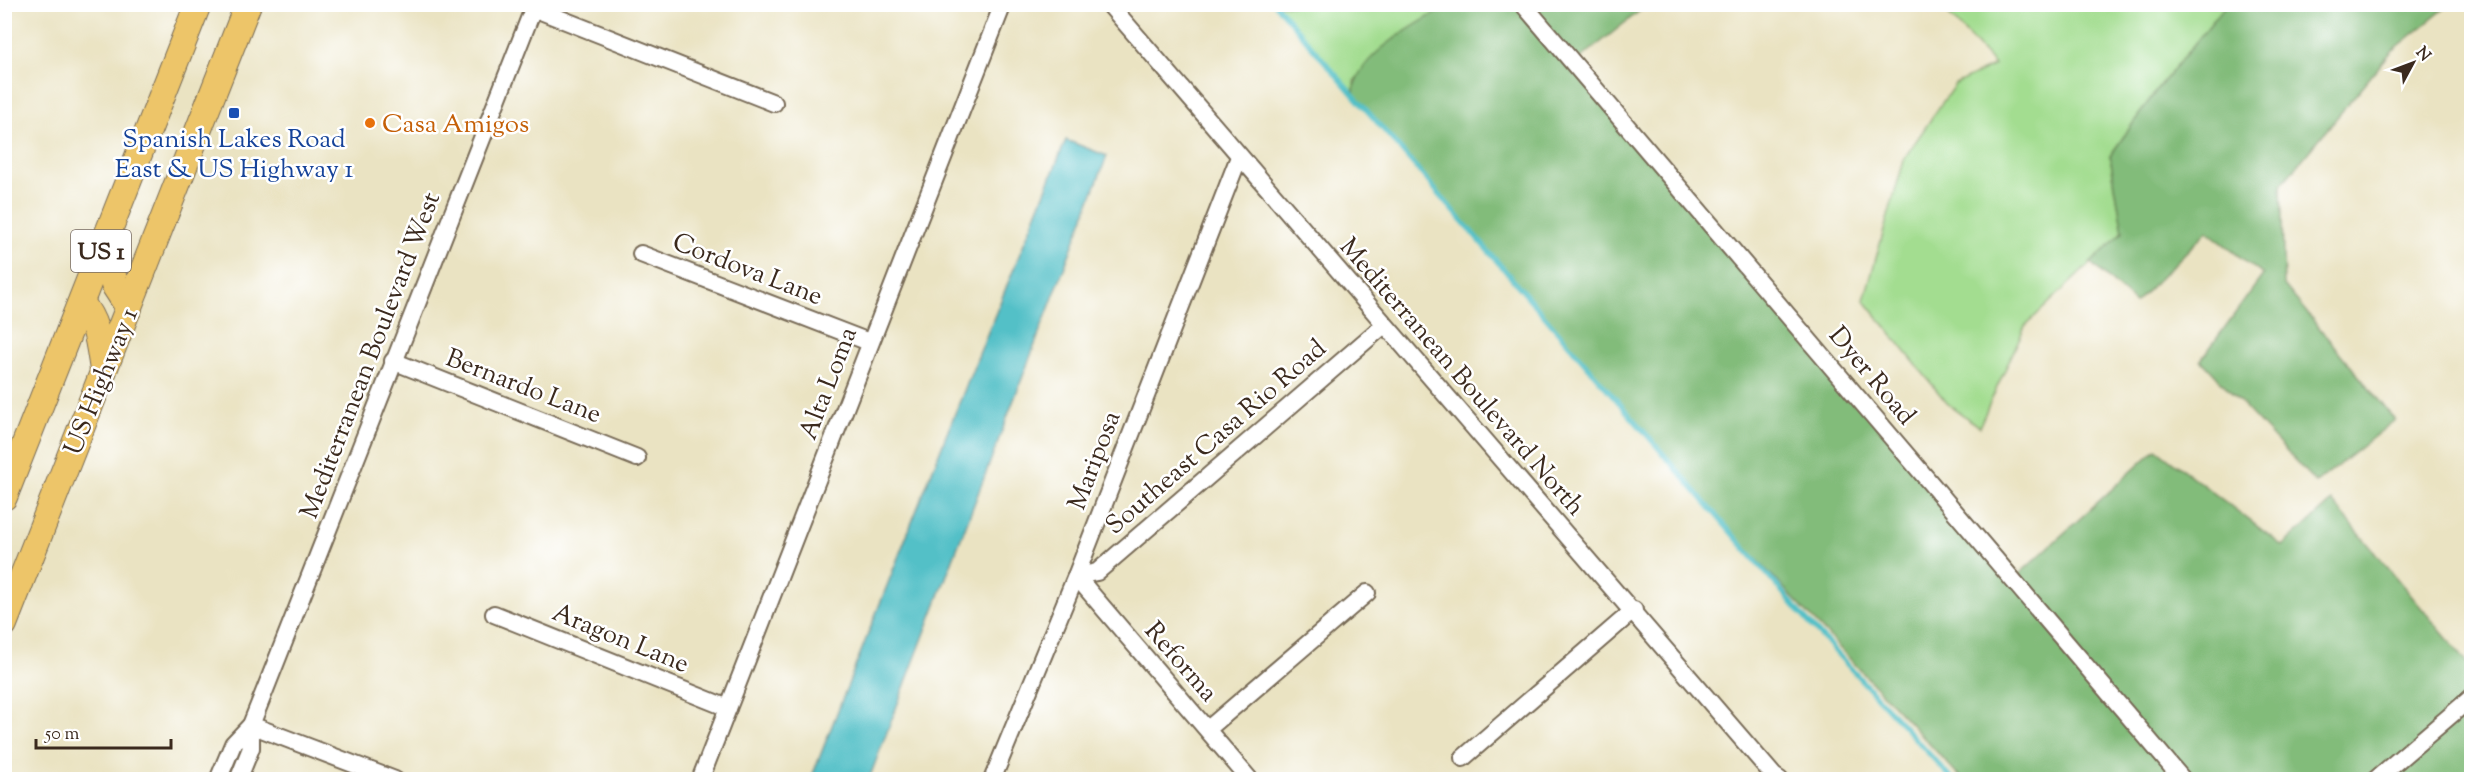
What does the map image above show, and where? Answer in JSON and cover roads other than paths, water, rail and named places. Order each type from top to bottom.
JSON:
[{"type":"main road","name":"US Highway 1","points":[[4,497],[198,4]]},
{"type":"main road","name":"US Highway 1","points":[[4,624],[248,4]]},
{"type":"main road","points":[[109,232],[114,285],[129,308]]},
{"type":"main road","points":[[81,303],[92,316],[96,327],[103,374]]},
{"type":"street","name":"Alta Loma","points":[[700,780],[869,342],[1003,4]]},
{"type":"street","name":"Mediterranean Boulevard North","points":[[1109,4],[1384,325],[1634,610],[1774,778]]},
{"type":"street","name":"Dyer Road","points":[[1523,4],[2183,780]]},
{"type":"street","points":[[534,6],[774,103]]},
{"type":"street","name":"Mediterranean Boulevard West","points":[[238,780],[250,748],[251,725],[534,6]]},
{"type":"street","name":"Mariposa","points":[[992,780],[1076,576],[1239,157]]},
{"type":"street","name":"Cordova Lane","points":[[642,254],[869,342]]},
{"type":"street","name":"Southeast Casa Rio Road","points":[[1076,576],[1097,572],[1384,325]]},
{"type":"street","name":"Bernardo Lane","points":[[393,361],[637,458]]},
{"type":"street","name":"Reforma","points":[[1076,576],[1250,780]]},
{"type":"street","points":[[1208,729],[1367,593]]},
{"type":"street","points":[[1463,758],[1634,610]]},
{"type":"street","name":"Aragon Lane","points":[[495,614],[728,708]]},
{"type":"street","points":[[2375,780],[2472,697]]},
{"type":"street","points":[[251,725],[394,780]]},
{"type":"street","name":"Mediterranean Boulevard West","points":[[218,780],[233,744],[251,725]]},
{"type":"water","points":[[1066,140],[1107,156],[869,779],[811,779],[947,433]]},
{"type":"waterway","points":[[1275,4],[1810,624],[1953,780]]},
{"type":"place","name":"Spanish Lakes Road East & US Highway 1","points":[[234,113]]},
{"type":"place","name":"Casa Amigos","points":[[370,123]]}]
